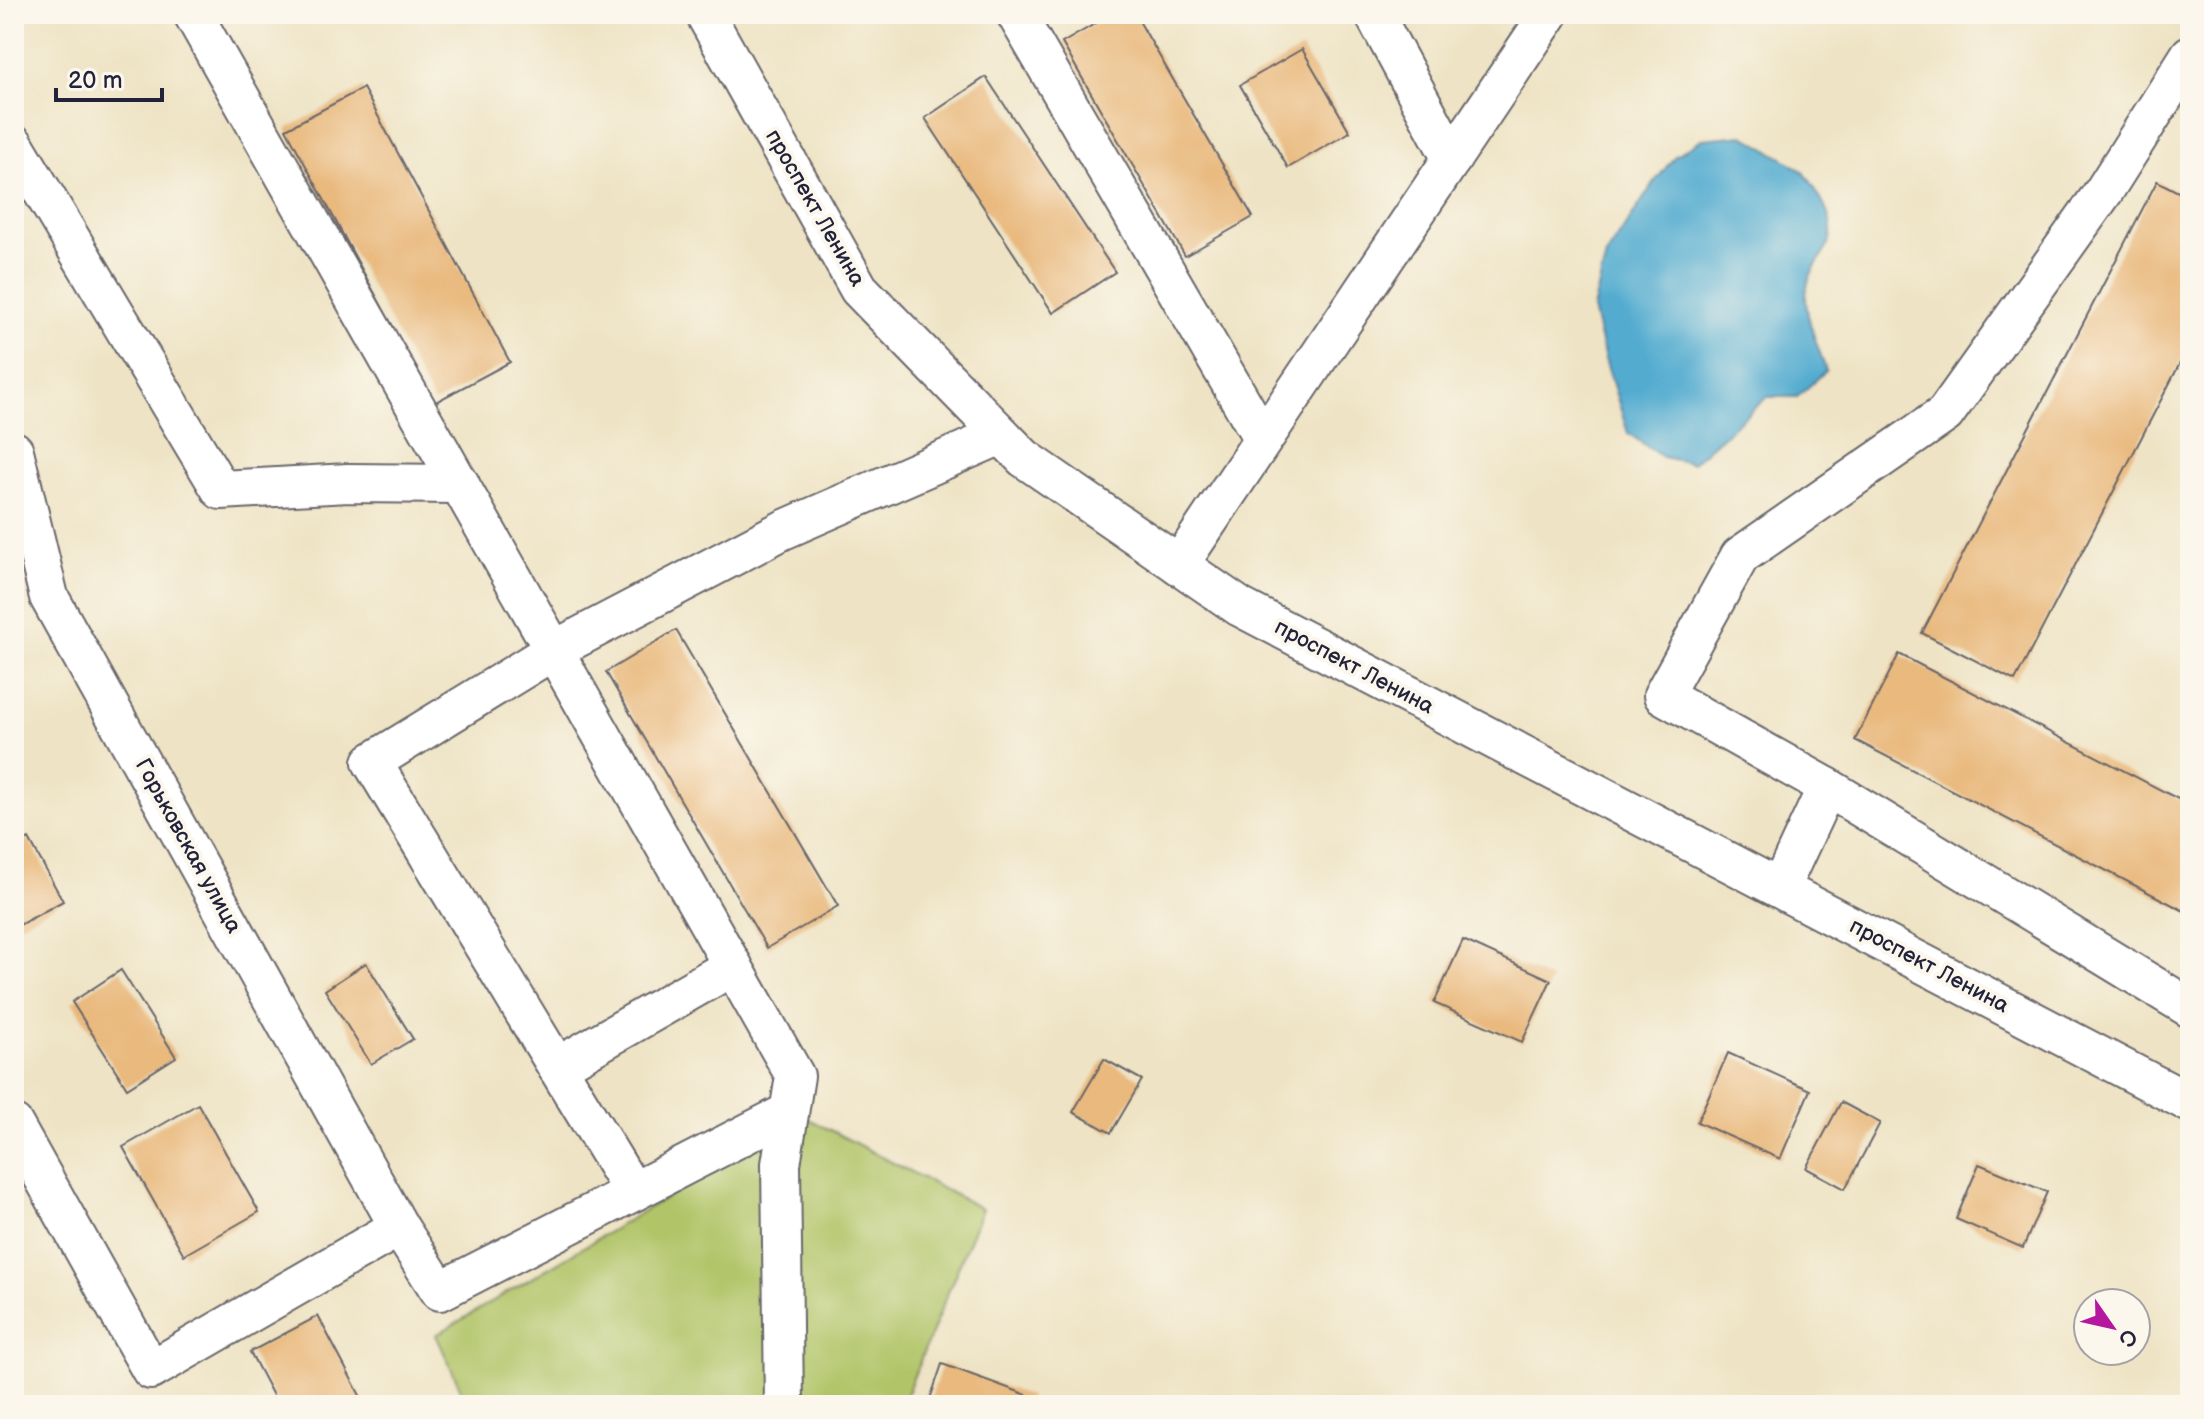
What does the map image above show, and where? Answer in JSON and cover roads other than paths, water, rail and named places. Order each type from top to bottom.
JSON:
[{"type":"street","points":[[193,14],[795,1076],[781,1164],[784,1405]]},
{"type":"street","name":"проспект Ленина","points":[[705,14],[859,289],[1024,458],[1240,607],[2190,1103]]},
{"type":"street","points":[[1016,14],[1263,439]]},
{"type":"street","points":[[1374,14],[1452,159]]},
{"type":"street","points":[[1179,565],[1549,14]]},
{"type":"street","points":[[2190,55],[2104,191],[1945,414],[1740,556],[1663,695],[1827,787],[2190,1008]]},
{"type":"street","points":[[14,144],[221,490],[348,483],[460,484]]},
{"type":"street","points":[[789,1112],[633,1192],[372,762],[554,650],[783,530],[1001,435]]},
{"type":"street","name":"Горьковская улица","points":[[14,451],[49,597],[399,1227],[440,1291],[633,1192]]},
{"type":"street","points":[[1780,888],[1827,787]]},
{"type":"street","points":[[557,1067],[733,966]]},
{"type":"street","points":[[14,1125],[151,1370],[399,1227]]},
{"type":"water","points":[[1744,135],[1805,173],[1828,215],[1830,241],[1812,271],[1806,299],[1811,326],[1826,371],[1797,397],[1767,397],[1692,463],[1662,457],[1628,433],[1605,359],[1593,309],[1606,256],[1675,156],[1702,139]]}]
